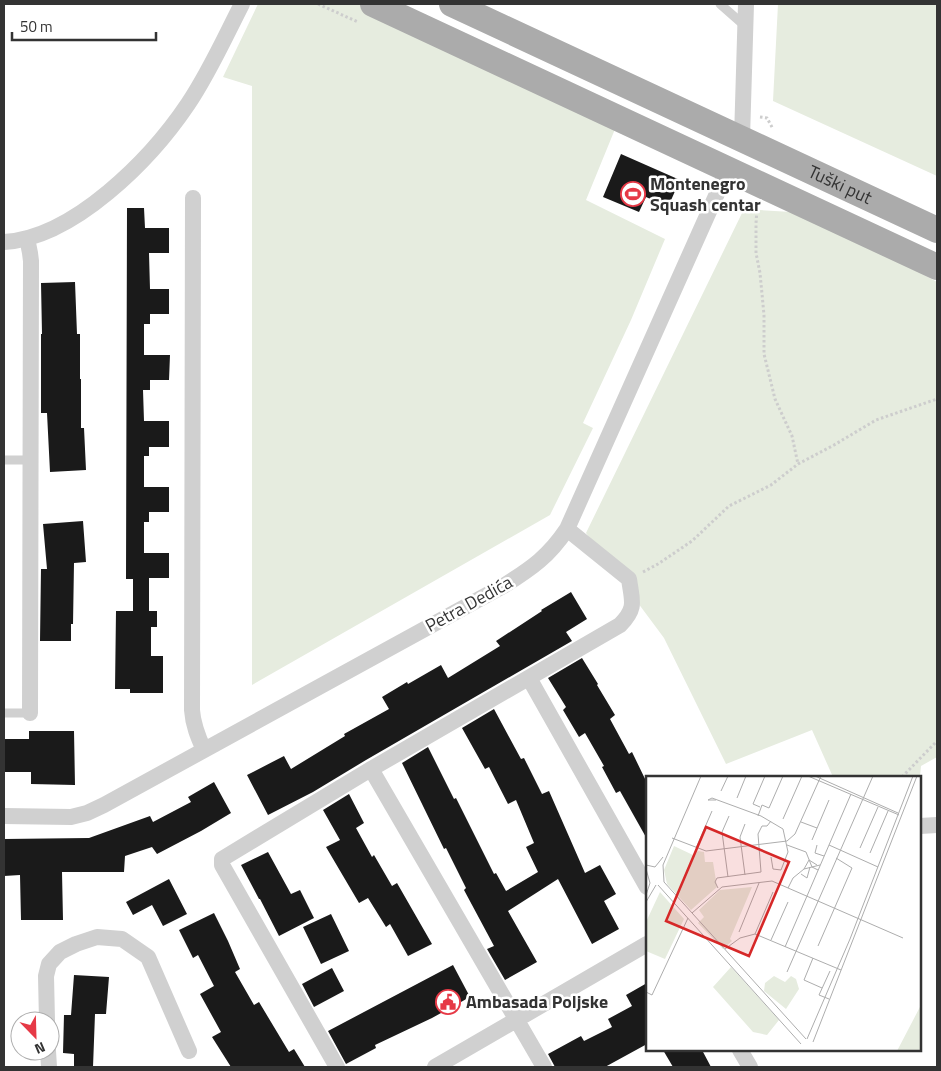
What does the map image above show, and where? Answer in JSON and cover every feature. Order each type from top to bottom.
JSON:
[{"type":"main road","points":[[373,4],[931,264]]},
{"type":"main road","name":"Tuški put","points":[[452,4],[937,230]]},
{"type":"street","points":[[4,242],[26,238],[60,225],[88,207],[119,183],[142,161],[188,103],[242,4]]},
{"type":"street","points":[[742,138],[746,4]]},
{"type":"street","name":"Petra Dedića","points":[[4,816],[71,817],[87,813],[123,796],[505,585],[544,558],[567,529],[728,169]]},
{"type":"street","points":[[193,198],[192,710],[196,732],[204,750]]},
{"type":"street","points":[[26,238],[31,261],[30,714]]},
{"type":"street","points":[[337,1067],[222,864],[222,859],[371,769],[620,625],[628,617],[633,606],[629,579],[567,529]]},
{"type":"street","points":[[529,678],[646,885]]},
{"type":"street","points":[[371,769],[544,1067]]},
{"type":"street","points":[[921,826],[937,825]]},
{"type":"street","points":[[47,1011],[46,976],[49,964],[60,952],[76,944],[98,937],[122,939],[148,957],[189,1051]]},
{"type":"street","points":[[435,1067],[646,945]]},
{"type":"street","points":[[741,1051],[750,1067]]},
{"type":"lane","points":[[720,4],[745,26]]},
{"type":"lane","points":[[4,460],[30,460]]},
{"type":"lane","points":[[4,713],[30,714]]},
{"type":"path","points":[[757,210],[756,253],[763,298],[764,354],[775,398],[792,436],[798,464]]},
{"type":"path","points":[[629,579],[658,564],[692,541],[729,506],[771,485],[798,464],[876,420],[937,399]]},
{"type":"path","points":[[903,776],[937,741]]},
{"type":"shaded area","points":[[258,4],[372,4],[622,112],[586,200],[665,239],[631,320],[583,423],[593,428],[550,515],[252,685],[252,86],[223,77]]},
{"type":"shaded area","points":[[778,4],[937,4],[937,176],[773,101]]},
{"type":"shaded area","points":[[744,209],[791,212],[937,282],[937,757],[921,766],[920,776],[833,776],[812,730],[726,764],[664,638],[586,533]]},
{"type":"building","points":[[621,154],[680,180],[668,207],[646,197],[639,212],[603,197]]},
{"type":"building","points":[[127,208],[144,208],[145,228],[169,228],[169,253],[149,253],[150,289],[169,289],[169,314],[150,314],[150,324],[144,324],[144,355],[170,355],[169,380],[150,380],[150,390],[143,390],[144,421],[169,421],[169,447],[149,447],[149,456],[144,456],[144,487],[169,487],[169,512],[149,512],[149,522],[144,522],[144,553],[169,553],[169,578],[149,578],[149,611],[157,611],[157,627],[151,627],[151,656],[163,656],[163,693],[130,693],[130,689],[115,689],[116,611],[133,611],[133,579],[126,579]]},
{"type":"building","points":[[75,282],[77,334],[80,334],[81,428],[84,428],[86,470],[50,472],[47,413],[41,413],[41,283]]},
{"type":"building","points":[[83,521],[86,562],[74,563],[71,641],[40,641],[41,569],[47,569],[43,524]]},
{"type":"building","points":[[571,592],[587,619],[566,632],[572,641],[313,792],[268,815],[247,775],[284,756],[291,769],[345,736],[344,734],[389,709],[382,697],[441,665],[448,678],[500,646],[496,641]]},
{"type":"building","points":[[582,658],[615,715],[610,719],[629,754],[632,752],[646,781],[646,837],[620,791],[616,793],[602,767],[604,766],[585,733],[579,737],[563,710],[566,707],[548,678]]},
{"type":"building","points":[[494,709],[521,759],[524,758],[542,794],[549,791],[585,873],[600,865],[616,894],[604,901],[619,929],[592,944],[558,879],[508,911],[537,962],[505,980],[487,949],[494,946],[464,890],[466,888],[446,848],[444,849],[402,763],[428,747],[494,874],[496,873],[506,891],[538,872],[526,847],[534,843],[516,800],[508,804],[489,767],[485,769],[462,728]]},
{"type":"building","points":[[29,731],[74,731],[75,785],[31,784],[31,772],[4,772],[4,739],[29,739]]},
{"type":"building","points":[[214,782],[231,813],[157,854],[152,847],[125,856],[124,872],[62,872],[63,920],[21,920],[20,875],[4,876],[4,839],[89,838],[150,816],[153,822],[191,802],[188,797]]},
{"type":"building","points":[[349,794],[364,823],[356,828],[372,857],[374,855],[392,886],[397,883],[432,944],[408,956],[390,924],[386,927],[368,898],[359,903],[326,847],[340,840],[323,810]]},
{"type":"building","points":[[268,852],[291,894],[300,890],[314,918],[279,936],[241,865]]},
{"type":"building","points":[[169,879],[187,914],[163,926],[152,905],[133,915],[126,902]]},
{"type":"building","points":[[214,913],[240,969],[235,972],[254,1005],[259,1002],[289,1052],[294,1049],[305,1067],[231,1067],[212,1037],[221,1032],[200,994],[214,986],[198,955],[193,958],[179,930]]},
{"type":"building","points":[[331,914],[349,951],[321,964],[303,927]]},
{"type":"building","points":[[453,965],[470,997],[432,1018],[375,1045],[376,1048],[346,1064],[328,1031]]},
{"type":"building","points":[[332,968],[344,991],[314,1007],[302,984]]},
{"type":"building","points":[[74,975],[109,977],[106,1014],[95,1014],[93,1067],[74,1067],[74,1054],[63,1053],[64,1015],[71,1015]]},
{"type":"building","points":[[646,984],[646,1045],[605,1067],[555,1067],[548,1054],[581,1036],[584,1041],[612,1027],[608,1019],[632,1006],[626,995]]},
{"type":"building","points":[[664,1051],[703,1051],[711,1067],[673,1067]]},
{"type":"place","name":"Montenegro Squash centar","points":[[633,194]]},
{"type":"place","name":"Ambasada Poljske","points":[[448,1002]]}]
